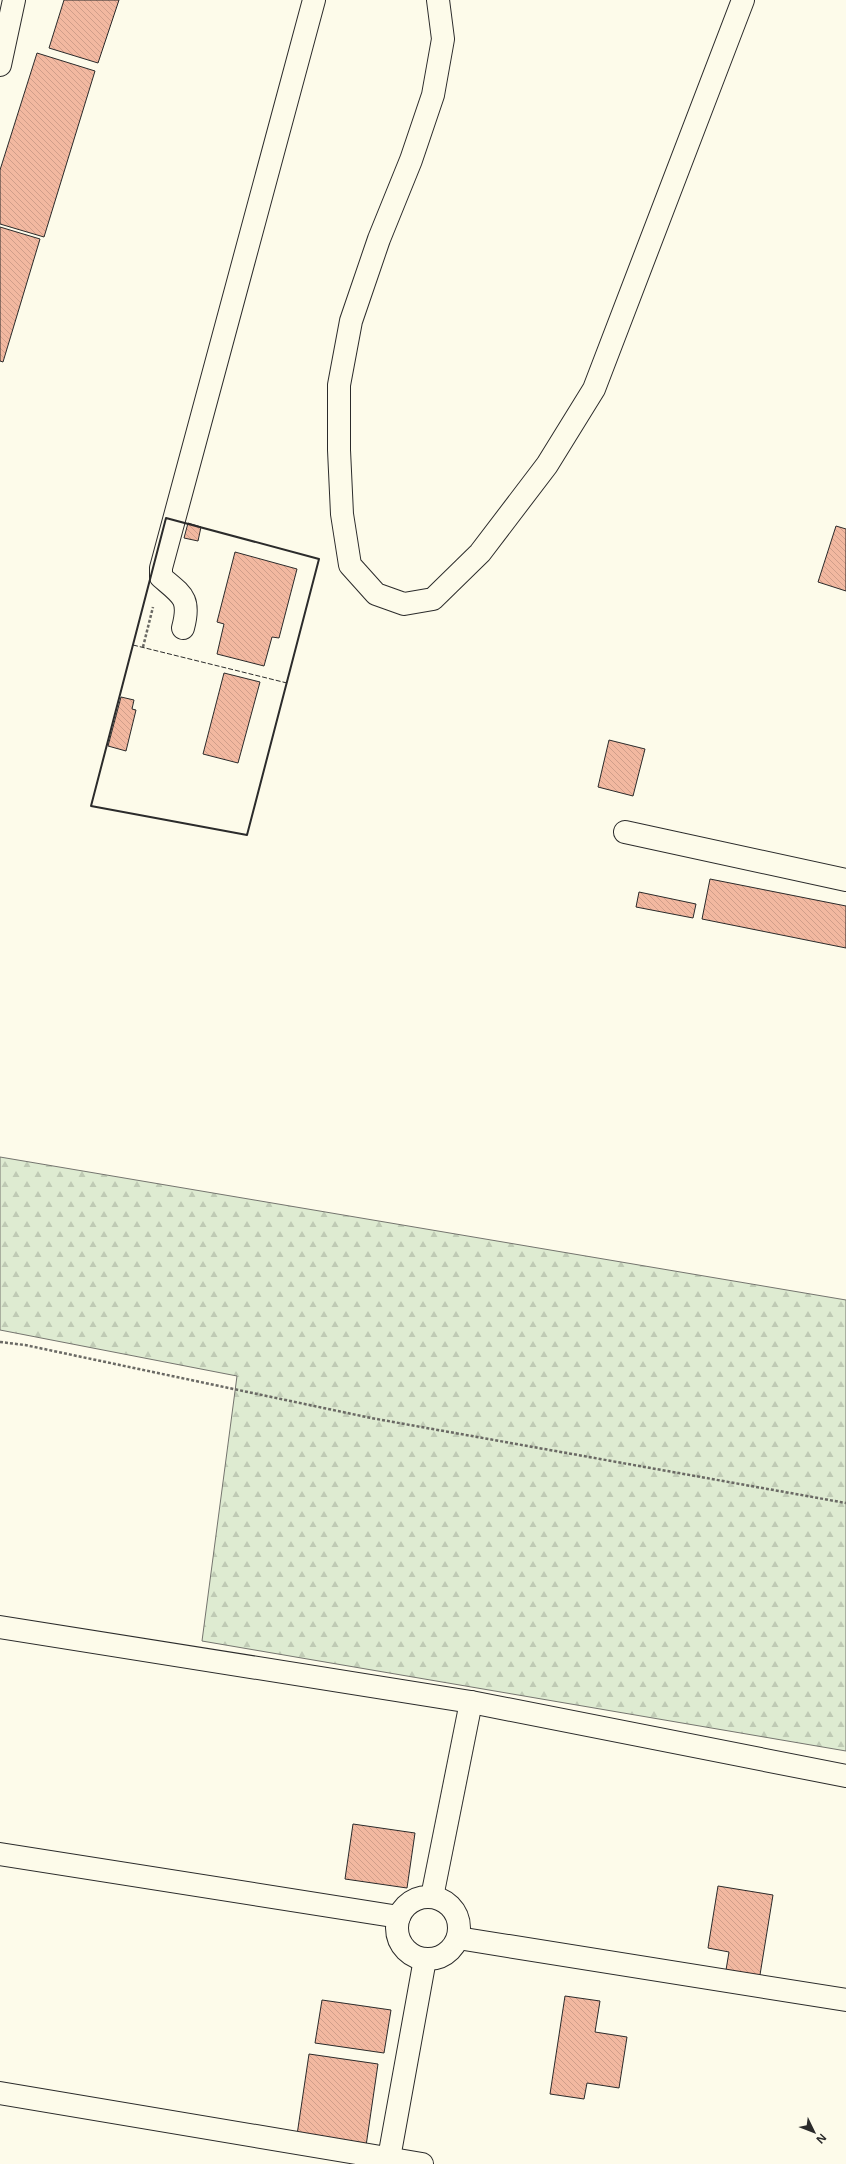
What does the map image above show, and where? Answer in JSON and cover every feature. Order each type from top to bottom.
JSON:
[{"type":"street","points":[[0,65],[14,0]]},
{"type":"street","points":[[183,628],[188,612],[185,599],[180,592],[161,577],[173,519],[314,0]]},
{"type":"street","points":[[438,0],[443,39],[433,95],[411,160],[379,239],[351,321],[339,385],[339,450],[342,514],[350,565],[376,594],[404,604],[433,599],[480,553],[547,465],[594,389],[743,0]]},
{"type":"street","points":[[625,832],[846,880]]},
{"type":"street","points":[[0,1627],[471,1702],[846,1776]]},
{"type":"street","points":[[432,1897],[471,1702]]},
{"type":"street","points":[[0,1854],[398,1918]]},
{"type":"street","points":[[421,1897],[432,1897],[441,1899],[454,1911],[458,1920],[458,1938],[453,1947],[445,1954],[435,1958],[425,1959],[412,1954],[402,1945],[397,1927],[398,1918],[404,1908],[411,1902],[421,1897]]},
{"type":"street","points":[[458,1938],[846,2000]]},
{"type":"street","points":[[389,2158],[425,1959]]},
{"type":"street","points":[[0,2093],[422,2164]]},
{"type":"path","points":[[142,647],[161,577]]},
{"type":"path","points":[[0,1342],[25,1345],[371,1418],[846,1503]]},
{"type":"green space","points":[[0,1157],[846,1300],[846,1751],[202,1641],[237,1376],[0,1330]]},
{"type":"building","points":[[64,0],[119,0],[98,63],[49,48]]},
{"type":"building","points":[[37,53],[95,71],[44,237],[0,224],[0,170]]},
{"type":"building","points":[[0,227],[40,239],[3,362],[0,361]]},
{"type":"building","points":[[188,523],[201,527],[198,541],[184,538]]},
{"type":"building","points":[[836,526],[846,529],[846,591],[818,582]]},
{"type":"building","points":[[235,552],[297,569],[279,638],[272,637],[264,666],[217,654],[224,624],[217,622]]},
{"type":"building","points":[[224,673],[260,682],[238,763],[203,754]]},
{"type":"building","points":[[121,697],[134,700],[132,709],[136,710],[126,751],[108,746]]},
{"type":"building","points":[[609,740],[645,749],[633,796],[598,787]]},
{"type":"building","points":[[710,879],[846,906],[846,948],[702,919]]},
{"type":"building","points":[[639,892],[696,904],[693,918],[636,907]]},
{"type":"building","points":[[353,1824],[415,1833],[407,1888],[345,1879]]},
{"type":"building","points":[[718,1886],[773,1895],[759,1981],[725,1976],[729,1952],[708,1948]]},
{"type":"building","points":[[565,1996],[600,2001],[595,2032],[627,2037],[619,2088],[587,2083],[584,2099],[550,2094]]},
{"type":"building","points":[[322,2000],[391,2010],[384,2053],[315,2043]]},
{"type":"building","points":[[309,2054],[378,2064],[366,2146],[297,2135]]},
{"type":"fence","points":[[133,645],[287,683]]},
{"type":"wall","points":[[166,518],[319,559],[247,835],[91,806],[166,518]]}]
